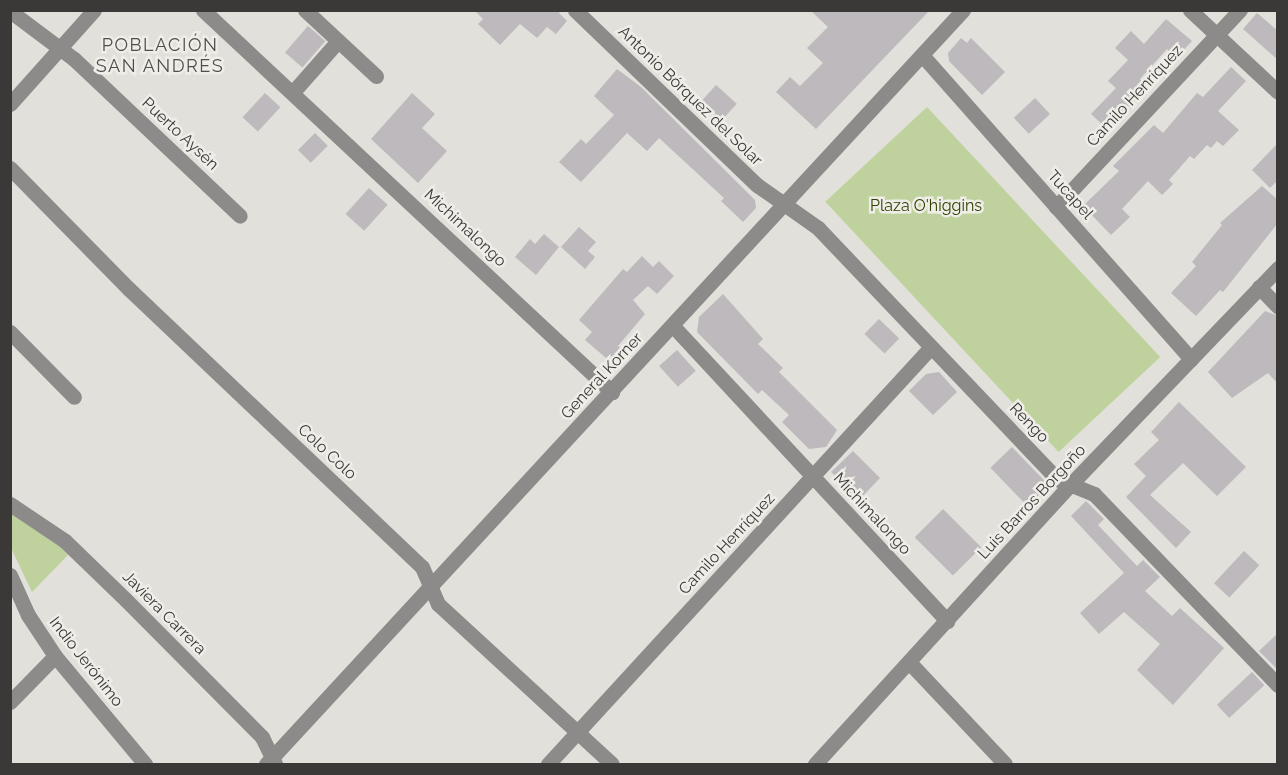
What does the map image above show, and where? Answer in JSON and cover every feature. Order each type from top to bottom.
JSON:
[{"type":"street","points":[[10,104],[94,10]]},
{"type":"street","name":"Michimalongo","points":[[203,10],[612,392]]},
{"type":"street","points":[[305,10],[376,76]]},
{"type":"street","name":"Antonio Bórquez del Solar","points":[[575,10],[757,185],[784,203]]},
{"type":"street","points":[[1190,10],[1278,92]]},
{"type":"street","name":"Camilo Henríquez","points":[[1056,207],[1240,10]]},
{"type":"street","name":"Puerto Aysén","points":[[10,11],[74,59],[240,216]]},
{"type":"street","name":"General Korner","points":[[271,762],[960,12]]},
{"type":"street","points":[[293,92],[338,41]]},
{"type":"street","name":"Tucapel","points":[[922,55],[1191,359]]},
{"type":"street","name":"Colo Colo","points":[[10,168],[145,304],[422,567],[438,604],[612,765]]},
{"type":"street","name":"Rengo","points":[[784,203],[818,228],[1057,479],[1094,494],[1278,685]]},
{"type":"street","name":"Luis Barros Borgoño","points":[[815,765],[1070,485],[1278,268]]},
{"type":"street","points":[[1259,287],[1278,307]]},
{"type":"street","name":"Michimalongo","points":[[673,326],[946,621]]},
{"type":"street","points":[[10,332],[74,397]]},
{"type":"street","name":"Camilo Henríquez","points":[[548,765],[931,347]]},
{"type":"street","name":"Javiera Carrera","points":[[10,504],[37,519],[81,555],[262,737],[271,762]]},
{"type":"street","name":"Indio Jerónimo","points":[[10,575],[28,615],[54,656],[145,765]]},
{"type":"street","points":[[10,702],[54,656]]},
{"type":"street","points":[[909,662],[1005,765]]},
{"type":"green space","name":"Plaza O'higgins","points":[[927,107],[1160,357],[1059,452],[825,202]]},
{"type":"green space","points":[[10,512],[70,553],[32,592],[11,548]]},
{"type":"building","points":[[474,10],[561,10],[559,13],[567,21],[556,34],[547,27],[537,38],[520,24],[500,45],[478,24],[483,19]]},
{"type":"building","points":[[810,10],[930,10],[816,129],[776,92],[790,77],[800,86],[823,63],[807,48],[828,27]]},
{"type":"building","points":[[1257,13],[1278,31],[1278,60],[1243,29]]},
{"type":"building","points":[[1166,19],[1192,41],[1176,58],[1167,49],[1140,79],[1146,90],[1105,127],[1091,114],[1116,88],[1108,81],[1128,60],[1115,48],[1131,31],[1144,44]]},
{"type":"building","points":[[308,26],[325,41],[302,68],[285,52]]},
{"type":"building","points":[[961,38],[967,43],[971,38],[1005,72],[982,95],[949,61],[948,53]]},
{"type":"building","points":[[1231,67],[1246,81],[1218,111],[1239,130],[1223,146],[1217,141],[1211,148],[1207,145],[1194,159],[1190,156],[1169,180],[1173,184],[1162,195],[1148,181],[1122,209],[1130,217],[1111,235],[1083,206],[1119,171],[1113,166],[1154,125],[1163,133],[1197,93],[1203,97]]},
{"type":"building","points":[[617,69],[641,87],[755,200],[756,208],[743,222],[721,201],[724,198],[659,138],[647,151],[627,133],[581,182],[559,162],[581,139],[586,144],[614,115],[594,96]]},
{"type":"building","points":[[716,85],[737,104],[721,121],[701,102]]},
{"type":"building","points":[[265,93],[280,107],[258,131],[242,117]]},
{"type":"building","points":[[412,93],[435,114],[422,128],[447,151],[418,183],[371,139]]},
{"type":"building","points":[[1035,98],[1050,114],[1029,134],[1014,118]]},
{"type":"building","points":[[315,133],[328,146],[311,163],[298,150]]},
{"type":"building","points":[[1278,143],[1278,180],[1270,188],[1252,170]]},
{"type":"building","points":[[1262,186],[1278,200],[1278,223],[1223,292],[1220,290],[1196,316],[1171,293],[1196,266],[1192,262],[1222,225],[1220,223]]},
{"type":"building","points":[[369,188],[388,205],[364,231],[346,214]]},
{"type":"building","points":[[579,227],[596,242],[588,251],[595,257],[585,269],[561,247]]},
{"type":"building","points":[[544,234],[559,247],[536,275],[515,257],[530,239],[535,244]]},
{"type":"building","points":[[642,256],[653,267],[659,261],[674,276],[657,294],[648,286],[633,300],[645,314],[618,346],[624,351],[613,364],[585,340],[592,332],[579,320],[623,269],[627,272]]},
{"type":"building","points":[[723,294],[763,339],[758,344],[783,368],[779,372],[837,430],[826,447],[809,449],[782,422],[789,415],[762,390],[758,394],[697,332],[699,317]]},
{"type":"building","points":[[1265,311],[1278,316],[1278,384],[1268,373],[1232,398],[1208,372]]},
{"type":"building","points":[[879,319],[899,338],[885,354],[864,334]]},
{"type":"building","points":[[677,350],[696,371],[678,387],[659,366]]},
{"type":"building","points":[[939,372],[957,392],[933,415],[909,391],[926,374]]},
{"type":"building","points":[[1179,402],[1246,467],[1217,496],[1183,463],[1150,495],[1191,532],[1176,548],[1126,497],[1146,476],[1134,464],[1159,440],[1151,432]]},
{"type":"building","points":[[1012,447],[1049,485],[1027,506],[990,468]]},
{"type":"building","points":[[853,451],[880,478],[855,504],[840,490],[845,485],[831,472]]},
{"type":"building","points":[[1086,501],[1104,519],[1098,525],[1137,566],[1143,560],[1160,577],[1145,591],[1172,616],[1180,608],[1224,648],[1173,705],[1137,670],[1160,644],[1124,612],[1099,634],[1080,613],[1124,573],[1071,516]]},
{"type":"building","points":[[943,509],[981,547],[953,575],[915,537]]},
{"type":"building","points":[[1244,551],[1259,565],[1229,598],[1214,583]]},
{"type":"building","points":[[1278,633],[1278,670],[1259,651]]},
{"type":"building","points":[[1252,672],[1264,685],[1229,718],[1217,705]]},
{"type":"district","name":"POBLACIÓN SAN ANDRÉS","points":[[160,56]]}]
